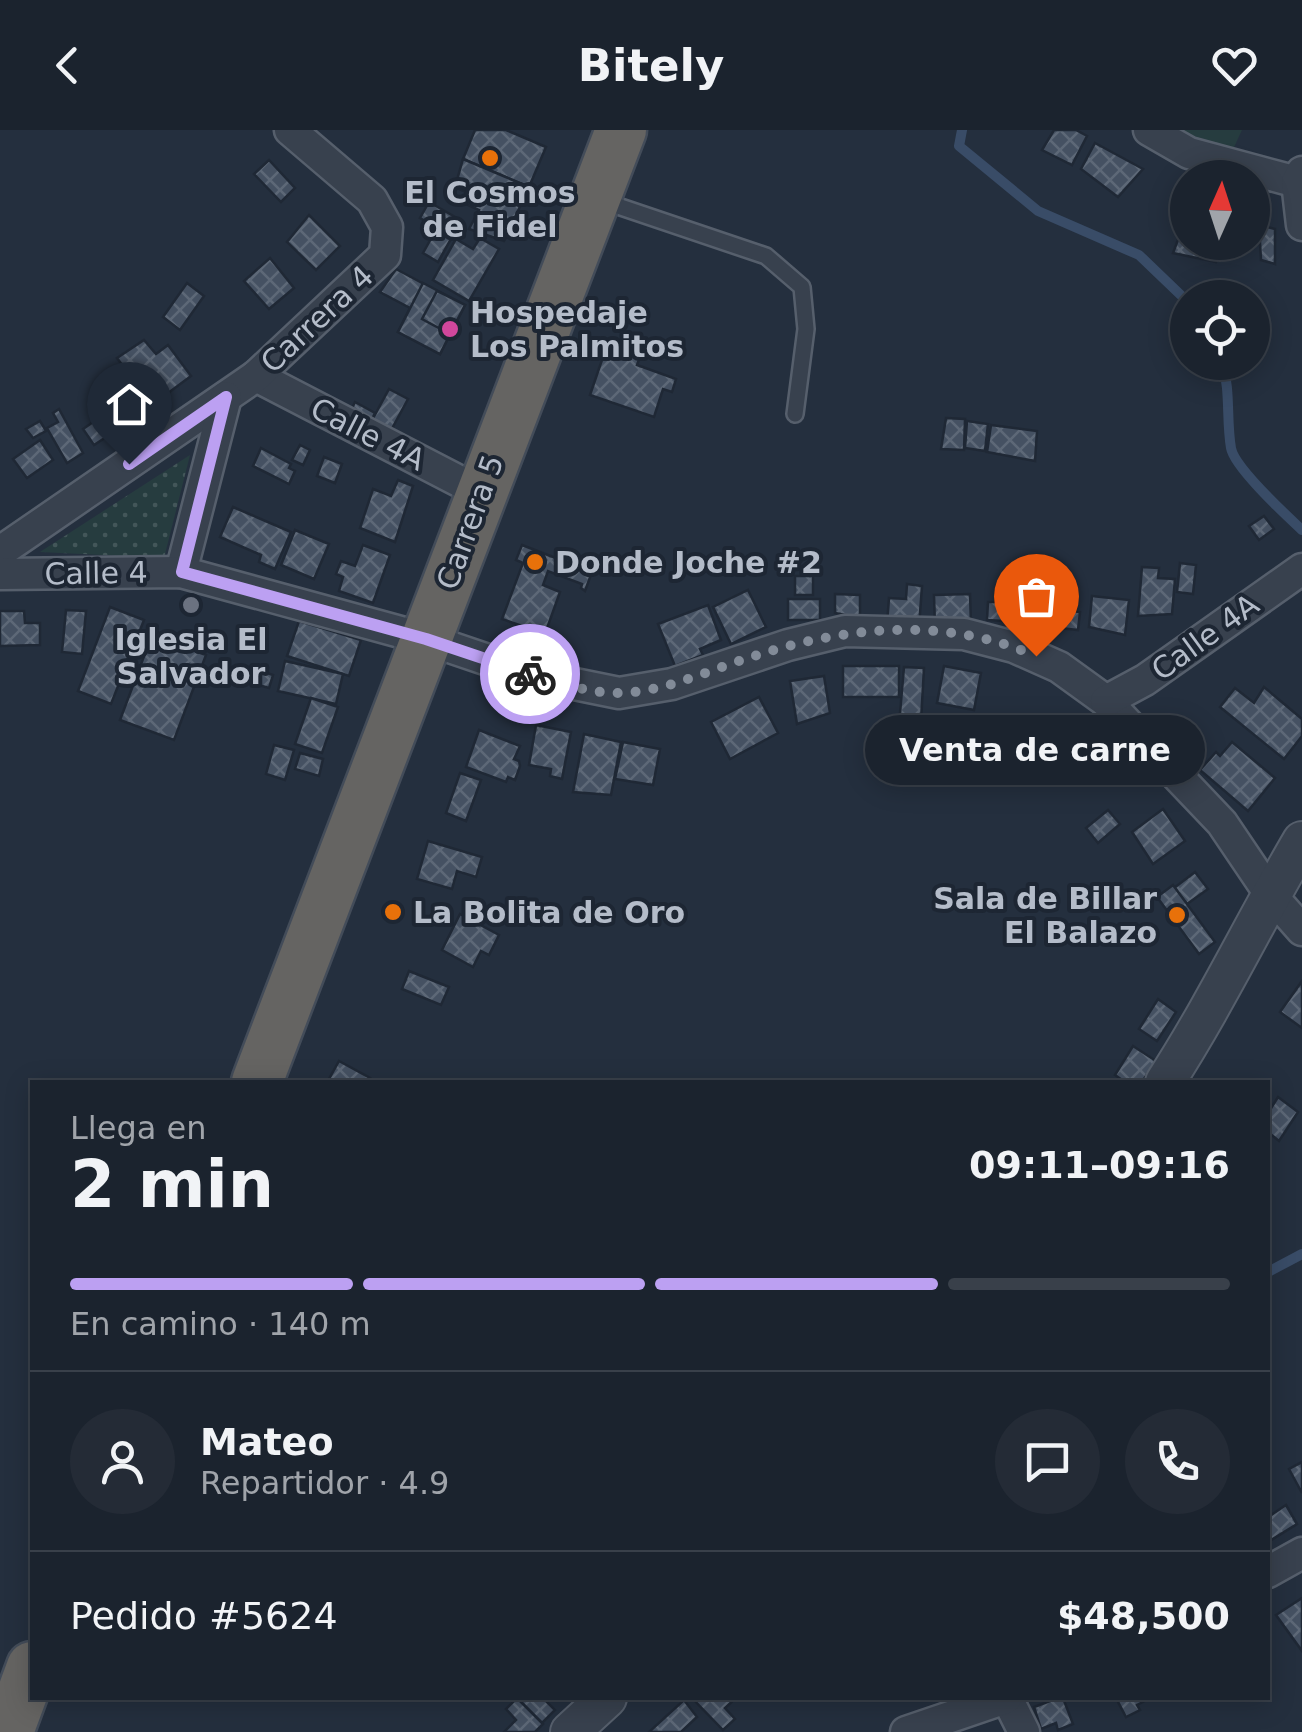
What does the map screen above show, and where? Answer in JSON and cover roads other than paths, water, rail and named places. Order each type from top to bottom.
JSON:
[{"type":"highway","name":"Carrera 5","points":[[258,1080],[621,130]]},
{"type":"street","name":"Carrera 4","points":[[0,552],[256,376],[384,254],[387,227],[372,200],[290,130]]},
{"type":"street","points":[[1148,130],[1189,153],[1300,177],[1302,225]]},
{"type":"street","name":"Calle 4A","points":[[256,376],[480,492]]},
{"type":"street","points":[[182,572],[226,397]]},
{"type":"street","name":"Calle 4A","points":[[1106,701],[1145,680],[1302,569]]},
{"type":"street","name":"Calle 4","points":[[0,574],[182,572],[426,639],[534,676],[619,693],[672,684],[788,645],[845,632],[964,634],[1014,646],[1059,667],[1106,701],[1222,824],[1270,894],[1302,930]]},
{"type":"street","points":[[1165,1080],[1206,1019],[1270,894],[1302,841]]},
{"type":"street","points":[[1270,1571],[1302,1553]]},
{"type":"street","points":[[573,1731],[604,1700]]},
{"type":"street","points":[[906,1732],[1000,1700]]},
{"type":"street","points":[[1007,1700],[1024,1732]]},
{"type":"lane","points":[[594,198],[766,256],[802,287],[806,329],[795,414]]},
{"type":"waterway","points":[[962,130],[959,146],[1038,211],[1139,255],[1170,285]]},
{"type":"waterway","points":[[1225,380],[1234,456],[1302,530]]},
{"type":"waterway","points":[[1270,1271],[1302,1254]]},
{"type":"place","name":"El Cosmos de Fidel","points":[[490,158]]},
{"type":"place","name":"Hospedaje Los Palmitos","points":[[450,329]]},
{"type":"place","name":"Donde Joche #2","points":[[535,562]]},
{"type":"place","name":"Iglesia El Salvador","points":[[191,605]]},
{"type":"place","name":"Venta de carne","points":[[1036,656]]},
{"type":"place","name":"La Bolita de Oro","points":[[393,912]]},
{"type":"place","name":"Sala de Billar El Balazo","points":[[1177,915]]}]
